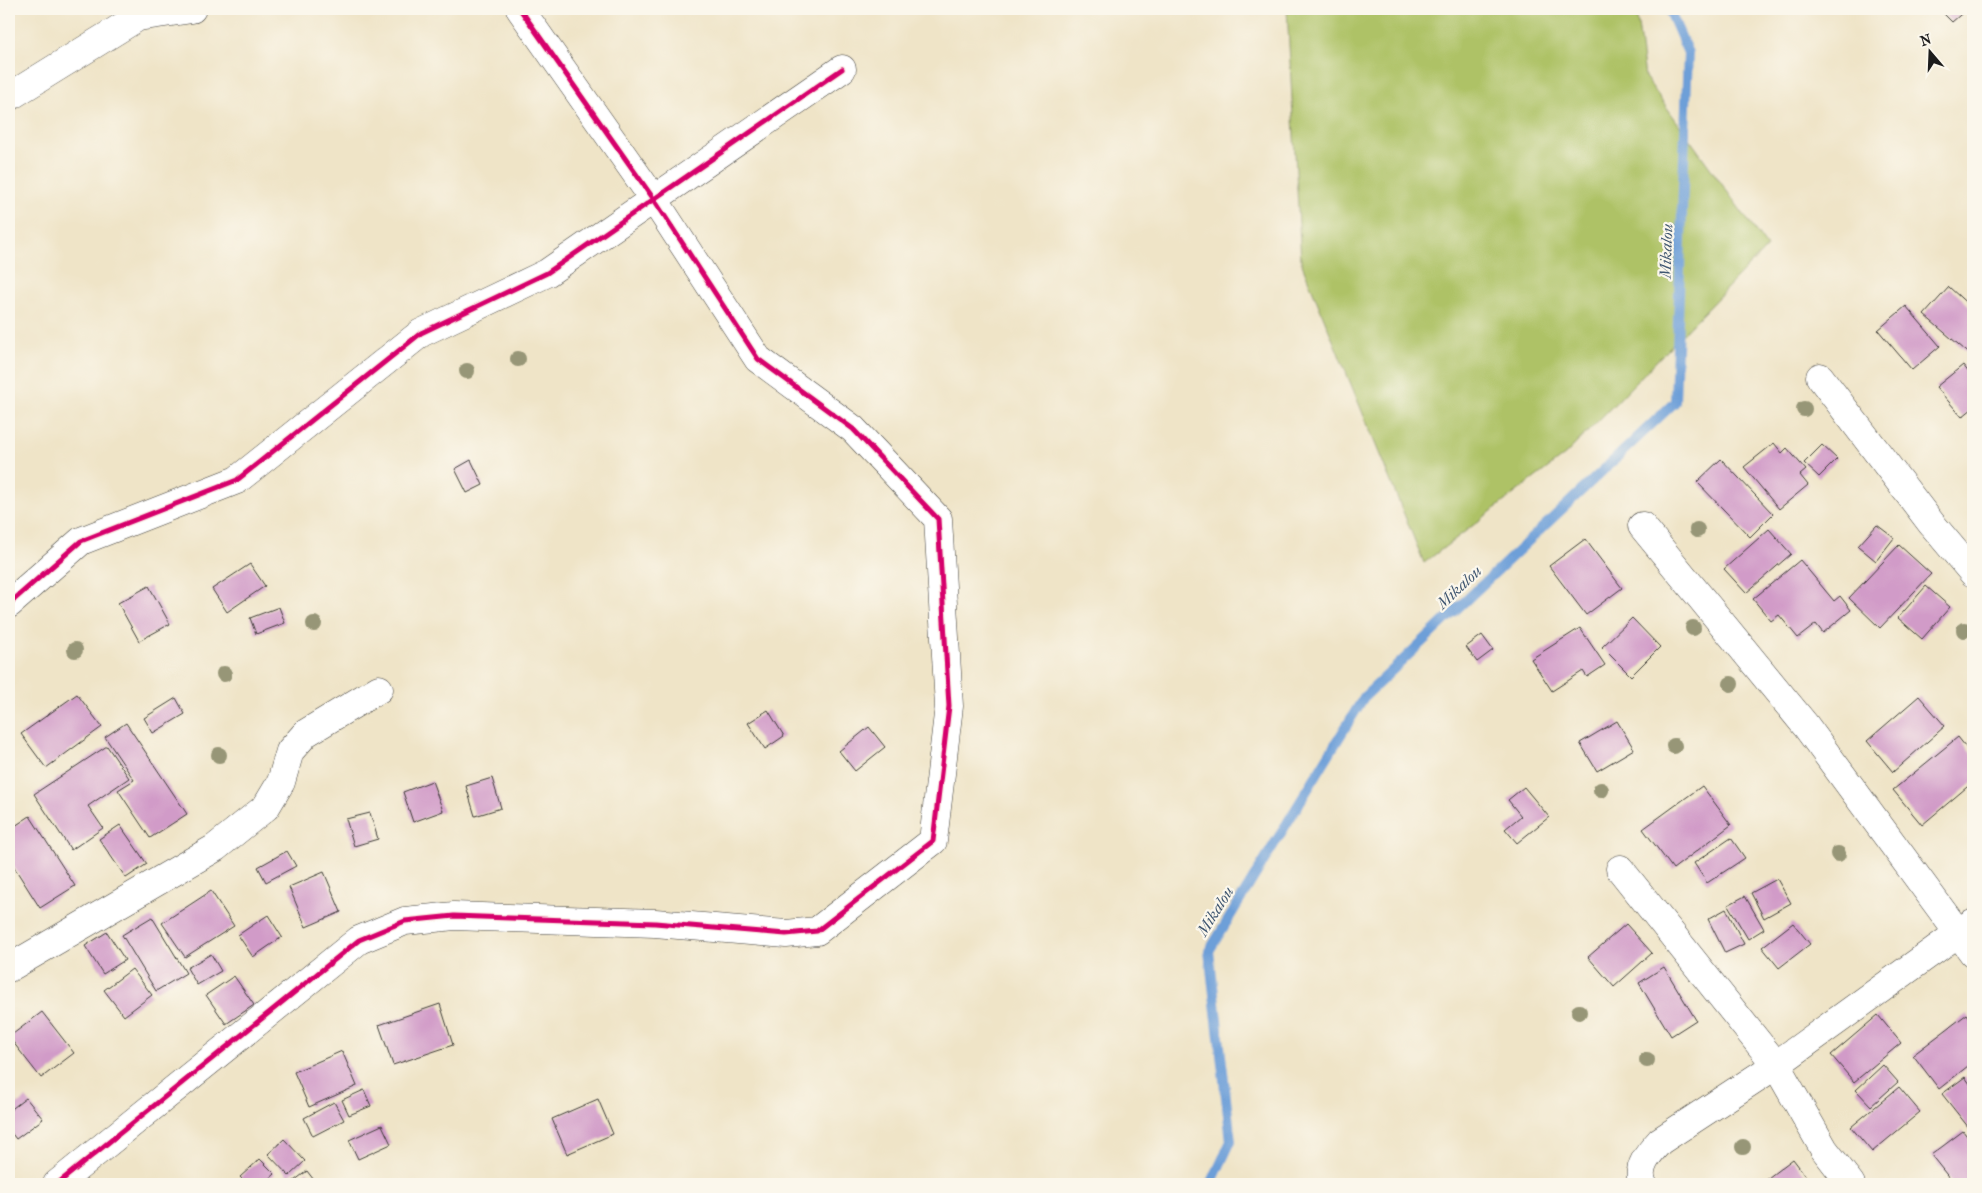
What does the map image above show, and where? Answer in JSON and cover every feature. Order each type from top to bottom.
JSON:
[{"type":"street","points":[[9,97],[138,17],[192,9]]},
{"type":"street","points":[[57,1184],[359,940],[405,921],[454,916],[655,923],[786,934],[817,930],[933,841],[949,706],[938,519],[853,429],[758,358],[654,198],[520,9]]},
{"type":"street","points":[[9,604],[81,541],[237,480],[421,333],[547,273],[842,69]]},
{"type":"street","points":[[1820,376],[1931,523],[1973,573]]},
{"type":"street","points":[[1642,526],[1806,726],[1968,936],[1660,1141],[1645,1157],[1642,1180],[1644,1184]]},
{"type":"street","points":[[9,968],[215,848],[266,807],[281,782],[290,751],[306,733],[379,689]]},
{"type":"street","points":[[1620,869],[1776,1065],[1824,1149],[1851,1184]]},
{"type":"green space","points":[[1287,9],[1636,9],[1645,77],[1767,247],[1566,454],[1424,563],[1301,262]]},
{"type":"building","points":[[1939,9],[1967,9],[1952,22]]},
{"type":"building","points":[[1949,287],[1973,309],[1972,356],[1924,315]]},
{"type":"building","points":[[1906,306],[1940,346],[1912,370],[1878,330]]},
{"type":"building","points":[[1963,365],[1973,378],[1973,408],[1962,417],[1936,387]]},
{"type":"building","points":[[1774,443],[1782,453],[1787,448],[1806,470],[1800,475],[1808,485],[1779,509],[1744,467]]},
{"type":"building","points":[[1822,445],[1837,459],[1819,477],[1804,463]]},
{"type":"building","points":[[1721,459],[1773,514],[1750,537],[1697,482]]},
{"type":"building","points":[[471,460],[483,485],[467,493],[455,469]]},
{"type":"building","points":[[1877,525],[1894,538],[1876,561],[1858,546]]},
{"type":"building","points":[[1769,529],[1791,554],[1746,593],[1724,569]]},
{"type":"building","points":[[1585,539],[1622,588],[1586,615],[1549,566]]},
{"type":"building","points":[[1899,545],[1931,574],[1880,628],[1849,598]]},
{"type":"building","points":[[1800,560],[1834,601],[1840,596],[1851,610],[1823,633],[1816,624],[1798,638],[1779,615],[1771,621],[1753,599]]},
{"type":"building","points":[[250,564],[265,586],[227,612],[212,589]]},
{"type":"building","points":[[149,586],[170,624],[139,641],[118,603]]},
{"type":"building","points":[[1926,586],[1950,607],[1922,639],[1898,618]]},
{"type":"building","points":[[279,607],[285,623],[256,634],[250,618]]},
{"type":"building","points":[[1632,618],[1660,647],[1631,676],[1602,647]]},
{"type":"building","points":[[1580,628],[1605,665],[1587,677],[1583,671],[1552,691],[1531,659]]},
{"type":"building","points":[[1482,635],[1493,650],[1477,662],[1466,647]]},
{"type":"building","points":[[77,694],[102,727],[46,768],[21,734]]},
{"type":"building","points":[[1919,696],[1945,726],[1893,772],[1867,741]]},
{"type":"building","points":[[176,698],[185,714],[153,733],[144,718]]},
{"type":"building","points":[[768,710],[784,736],[765,749],[748,723]]},
{"type":"building","points":[[1617,721],[1634,749],[1597,771],[1580,743]]},
{"type":"building","points":[[126,723],[187,814],[150,838],[118,790],[134,780],[105,737]]},
{"type":"building","points":[[869,727],[885,747],[855,771],[839,751]]},
{"type":"building","points":[[1958,737],[1973,756],[1973,782],[1922,825],[1893,790]]},
{"type":"building","points":[[107,746],[129,778],[88,806],[103,828],[71,850],[34,794]]},
{"type":"building","points":[[492,778],[501,808],[475,816],[466,786]]},
{"type":"building","points":[[432,781],[443,811],[413,822],[403,792]]},
{"type":"building","points":[[1702,786],[1731,825],[1673,869],[1643,829]]},
{"type":"building","points":[[1524,787],[1549,817],[1517,843],[1505,829],[1521,816],[1508,800]]},
{"type":"building","points":[[370,813],[378,839],[354,846],[346,819]]},
{"type":"building","points":[[30,816],[75,886],[40,908],[9,859],[9,830]]},
{"type":"building","points":[[120,825],[147,864],[126,878],[99,839]]},
{"type":"building","points":[[1731,838],[1745,858],[1707,883],[1694,863]]},
{"type":"building","points":[[287,851],[296,866],[266,882],[258,867]]},
{"type":"building","points":[[324,872],[341,912],[306,927],[289,887]]},
{"type":"building","points":[[1777,879],[1791,903],[1764,918],[1751,893]]},
{"type":"building","points":[[211,891],[234,926],[185,957],[162,923]]},
{"type":"building","points":[[1745,896],[1764,929],[1748,939],[1728,905]]},
{"type":"building","points":[[1726,909],[1744,944],[1725,953],[1708,919]]},
{"type":"building","points":[[268,915],[282,937],[253,957],[238,935]]},
{"type":"building","points":[[152,917],[186,973],[156,991],[122,935]]},
{"type":"building","points":[[1793,923],[1810,944],[1779,968],[1762,947]]},
{"type":"building","points":[[1626,924],[1652,953],[1614,987],[1588,957]]},
{"type":"building","points":[[107,932],[125,960],[103,974],[85,946]]},
{"type":"building","points":[[211,954],[221,971],[197,985],[187,968]]},
{"type":"building","points":[[1664,967],[1696,1020],[1671,1036],[1639,983]]},
{"type":"building","points":[[132,969],[152,995],[124,1016],[104,990]]},
{"type":"building","points":[[234,976],[254,1005],[226,1024],[206,995]]},
{"type":"building","points":[[440,1004],[453,1045],[393,1065],[379,1025]]},
{"type":"building","points":[[42,1012],[74,1053],[41,1078],[9,1037]]},
{"type":"building","points":[[1967,1014],[1973,1022],[1973,1062],[1939,1089],[1913,1055]]},
{"type":"building","points":[[1878,1015],[1901,1043],[1854,1082],[1831,1055]]},
{"type":"building","points":[[342,1051],[357,1086],[309,1107],[294,1072]]},
{"type":"building","points":[[1883,1065],[1898,1082],[1871,1106],[1856,1090]]},
{"type":"building","points":[[1965,1077],[1973,1088],[1973,1124],[1969,1128],[1942,1094]]},
{"type":"building","points":[[1899,1087],[1920,1112],[1872,1152],[1851,1127]]},
{"type":"building","points":[[364,1090],[371,1106],[349,1115],[342,1100]]},
{"type":"building","points":[[26,1098],[43,1119],[16,1139],[9,1130],[9,1111]]},
{"type":"building","points":[[598,1099],[613,1134],[567,1154],[552,1119]]},
{"type":"building","points":[[334,1102],[344,1120],[313,1136],[304,1118]]},
{"type":"building","points":[[382,1125],[391,1144],[358,1159],[349,1140]]},
{"type":"building","points":[[1963,1131],[1973,1144],[1973,1184],[1954,1184],[1931,1155]]},
{"type":"building","points":[[284,1139],[305,1161],[289,1176],[268,1154]]},
{"type":"building","points":[[260,1159],[275,1174],[264,1184],[247,1184],[240,1177]]},
{"type":"building","points":[[1793,1159],[1812,1184],[1760,1184]]},
{"type":"building","points":[[307,1171],[317,1184],[290,1184]]},
{"type":"waterway","name":"Mikalou","points":[[1211,1184],[1231,1141],[1209,951],[1364,697],[1675,402],[1688,53],[1669,9]]},
{"type":"cycle path","points":[[57,1184],[359,940],[405,921],[454,916],[655,923],[786,934],[817,931],[933,841],[949,706],[938,519],[853,429],[758,359],[653,198],[520,9]]},
{"type":"cycle path","points":[[9,604],[81,541],[237,480],[421,333],[547,273],[842,69]]}]
